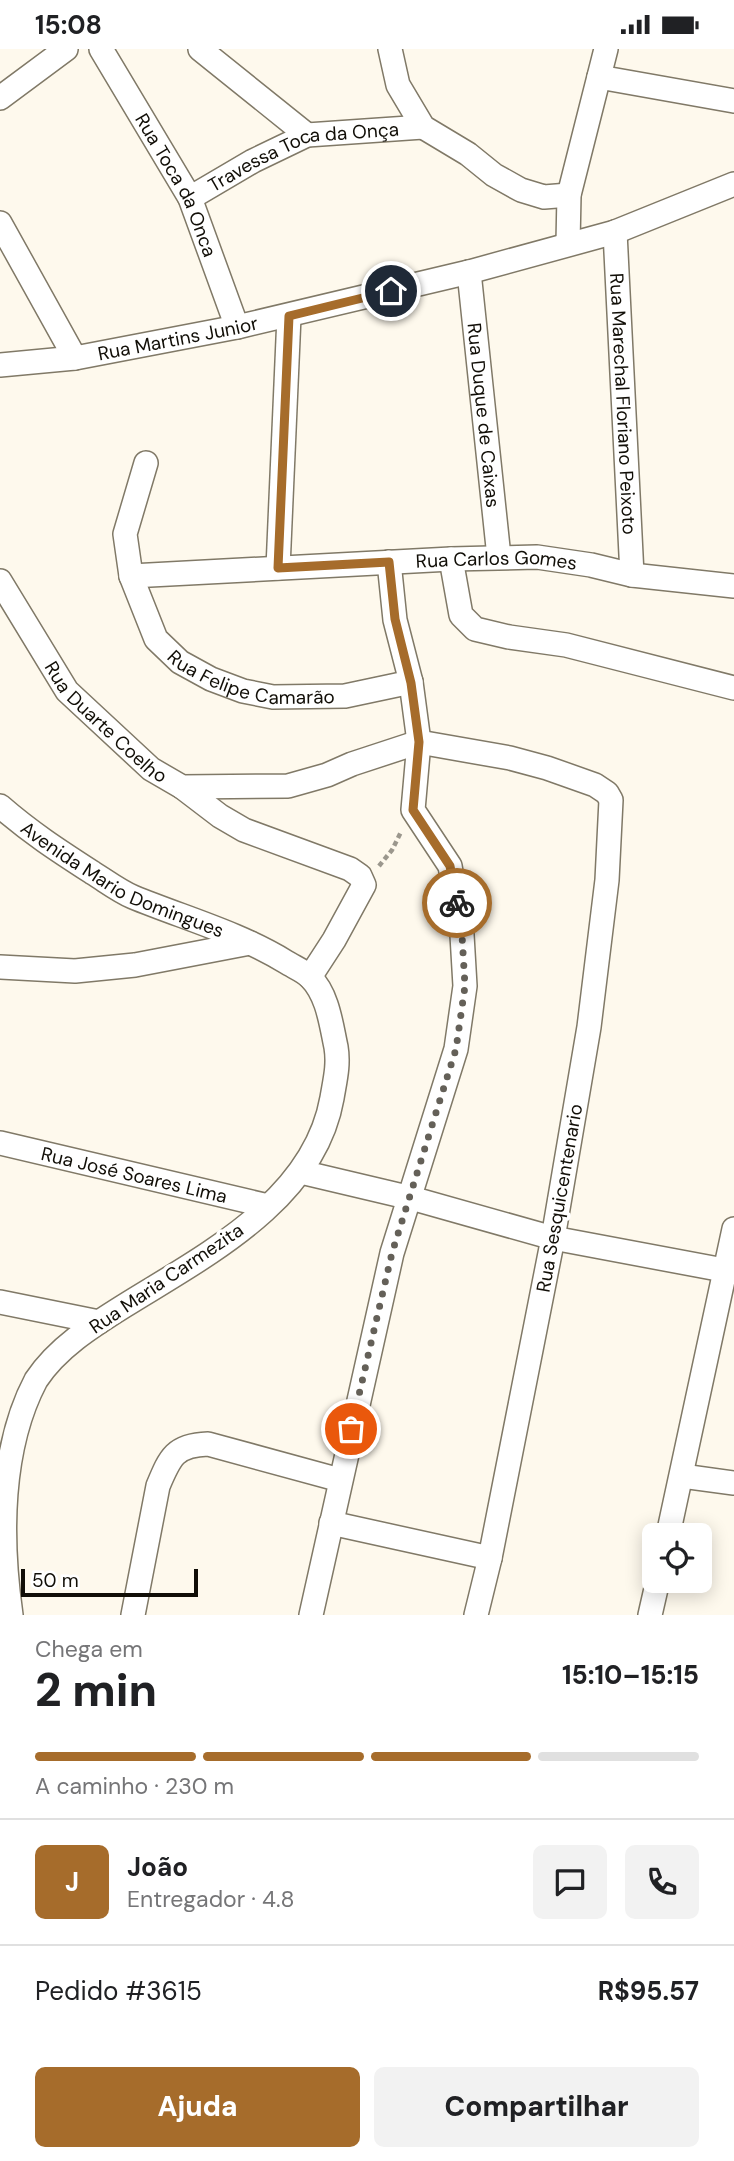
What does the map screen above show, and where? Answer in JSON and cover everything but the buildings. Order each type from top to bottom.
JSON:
[{"type":"street","points":[[0,98],[66,49]]},
{"type":"street","name":"Rua Toca da Onca","points":[[101,49],[190,198],[237,327]]},
{"type":"street","points":[[201,49],[307,135]]},
{"type":"street","points":[[390,49],[398,85],[424,127],[468,154],[494,175],[521,190],[544,197],[569,195]]},
{"type":"street","points":[[568,243],[569,195],[606,49]]},
{"type":"street","points":[[600,77],[734,101]]},
{"type":"street","name":"Travessa Toca da Onça","points":[[190,198],[253,160],[307,135],[424,127]]},
{"type":"street","name":"Rua Martins Junior","points":[[0,365],[75,358],[237,327],[468,272],[615,232],[734,184]]},
{"type":"street","points":[[0,223],[75,358]]},
{"type":"street","name":"Rua Marechal Floriano Peixoto","points":[[615,232],[632,575]]},
{"type":"street","name":"Rua Duque de Caixas","points":[[468,272],[499,557]]},
{"type":"street","points":[[278,568],[289,316]]},
{"type":"street","name":"Rua Felipe Camarão","points":[[146,463],[125,534],[131,576],[156,639],[180,662],[211,679],[243,691],[273,697],[345,696],[411,683]]},
{"type":"street","name":"Rua Carlos Gomes","points":[[131,576],[537,557],[591,565],[632,575],[734,586]]},
{"type":"street","points":[[451,559],[461,614],[475,629],[566,645],[734,688]]},
{"type":"street","points":[[311,1615],[392,1253],[456,1049],[465,986],[462,935],[450,866],[413,810],[419,742],[411,683],[395,619],[389,562]]},
{"type":"street","name":"Rua Duarte Coelho","points":[[0,581],[67,691],[151,769],[183,787],[288,786],[419,742]]},
{"type":"street","name":"Rua Sesquicentenario","points":[[419,742],[510,758],[595,785],[607,793],[612,812],[607,880],[589,1027],[553,1238],[490,1558],[476,1615]]},
{"type":"street","points":[[0,967],[75,971],[135,965],[250,943],[310,977],[364,885],[360,876],[350,869],[244,830],[220,816],[183,787]]},
{"type":"street","name":"Avenida Mario Domingues","points":[[0,806],[41,841],[129,895],[250,943]]},
{"type":"street","name":"Rua Maria Carmezita","points":[[12,1615],[4,1565],[2,1471],[16,1421],[36,1380],[64,1348],[99,1322],[232,1239],[301,1172],[329,1118],[338,1062],[331,1019],[320,991],[310,977]]},
{"type":"street","name":"Rua José Soares Lima","points":[[0,1143],[268,1206]]},
{"type":"street","points":[[301,1172],[411,1198],[553,1238],[729,1271]]},
{"type":"street","points":[[671,1523],[729,1271],[734,1229]]},
{"type":"street","points":[[0,1302],[99,1322]]},
{"type":"street","points":[[132,1615],[158,1486],[166,1466],[177,1452],[187,1445],[208,1444],[340,1480]]},
{"type":"street","points":[[682,1476],[734,1483]]},
{"type":"street","points":[[331,1523],[490,1558]]},
{"type":"street","points":[[650,1615],[655,1593]]},
{"type":"path","points":[[364,885],[391,850],[413,810]]},
{"type":"way so far","points":[[351,1429],[392,1253],[456,1049],[465,986],[457,903]]},
{"type":"route","points":[[391,291],[289,316],[278,568],[389,562],[395,619],[411,683],[419,742],[413,810],[450,866],[457,903]]}]
